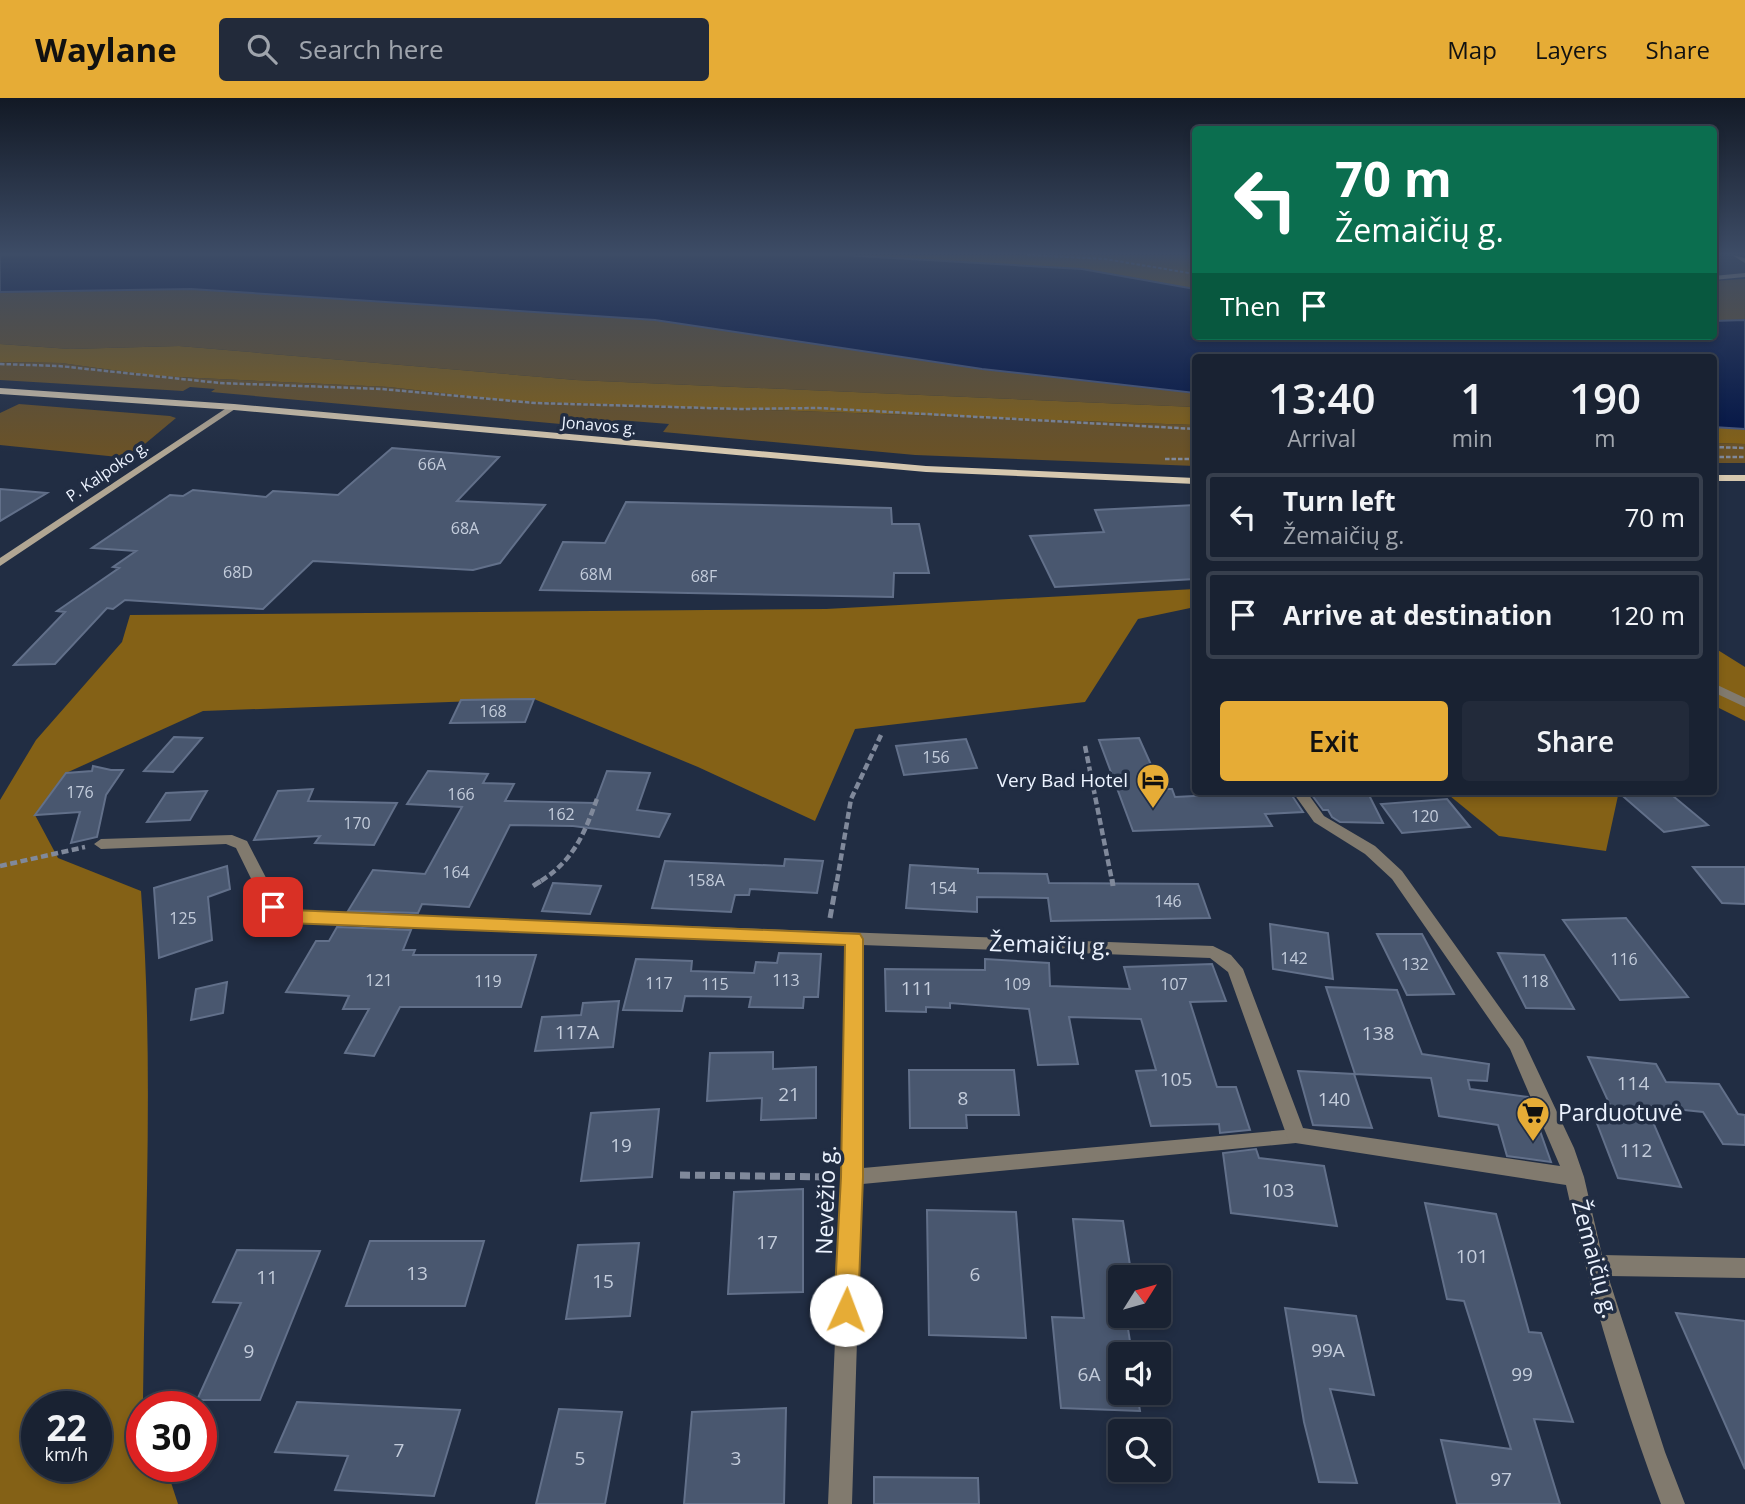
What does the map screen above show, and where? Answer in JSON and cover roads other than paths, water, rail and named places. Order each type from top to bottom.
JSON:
[{"type":"main road","name":"Jonavos g.","points":[[0,391],[234,407],[926,469],[1192,481]]},
{"type":"main road","points":[[1717,478],[1745,478]]},
{"type":"street","name":"P. Kalpoko g.","points":[[0,563],[234,407]]},
{"type":"street","points":[[1717,689],[1745,704]]},
{"type":"street","points":[[1302,795],[1319,819],[1370,850],[1397,875],[1517,1045],[1564,1148],[1574,1177]]},
{"type":"street","name":"Žemaičių g.","points":[[101,844],[227,839],[242,845],[273,907],[288,917],[1213,951],[1225,958],[1235,969],[1296,1136],[1574,1177],[1594,1265],[1653,1452],[1673,1504]]},
{"type":"street","name":"Nevėžio g.","points":[[840,1504],[852,1177],[854,939]]},
{"type":"street","points":[[1594,1265],[1745,1268]]},
{"type":"lane","points":[[852,1177],[1296,1136]]},
{"type":"place","name":"Very Bad Hotel","points":[[1153,810]]},
{"type":"place","name":"Parduotuvė","points":[[1533,1143]]}]
